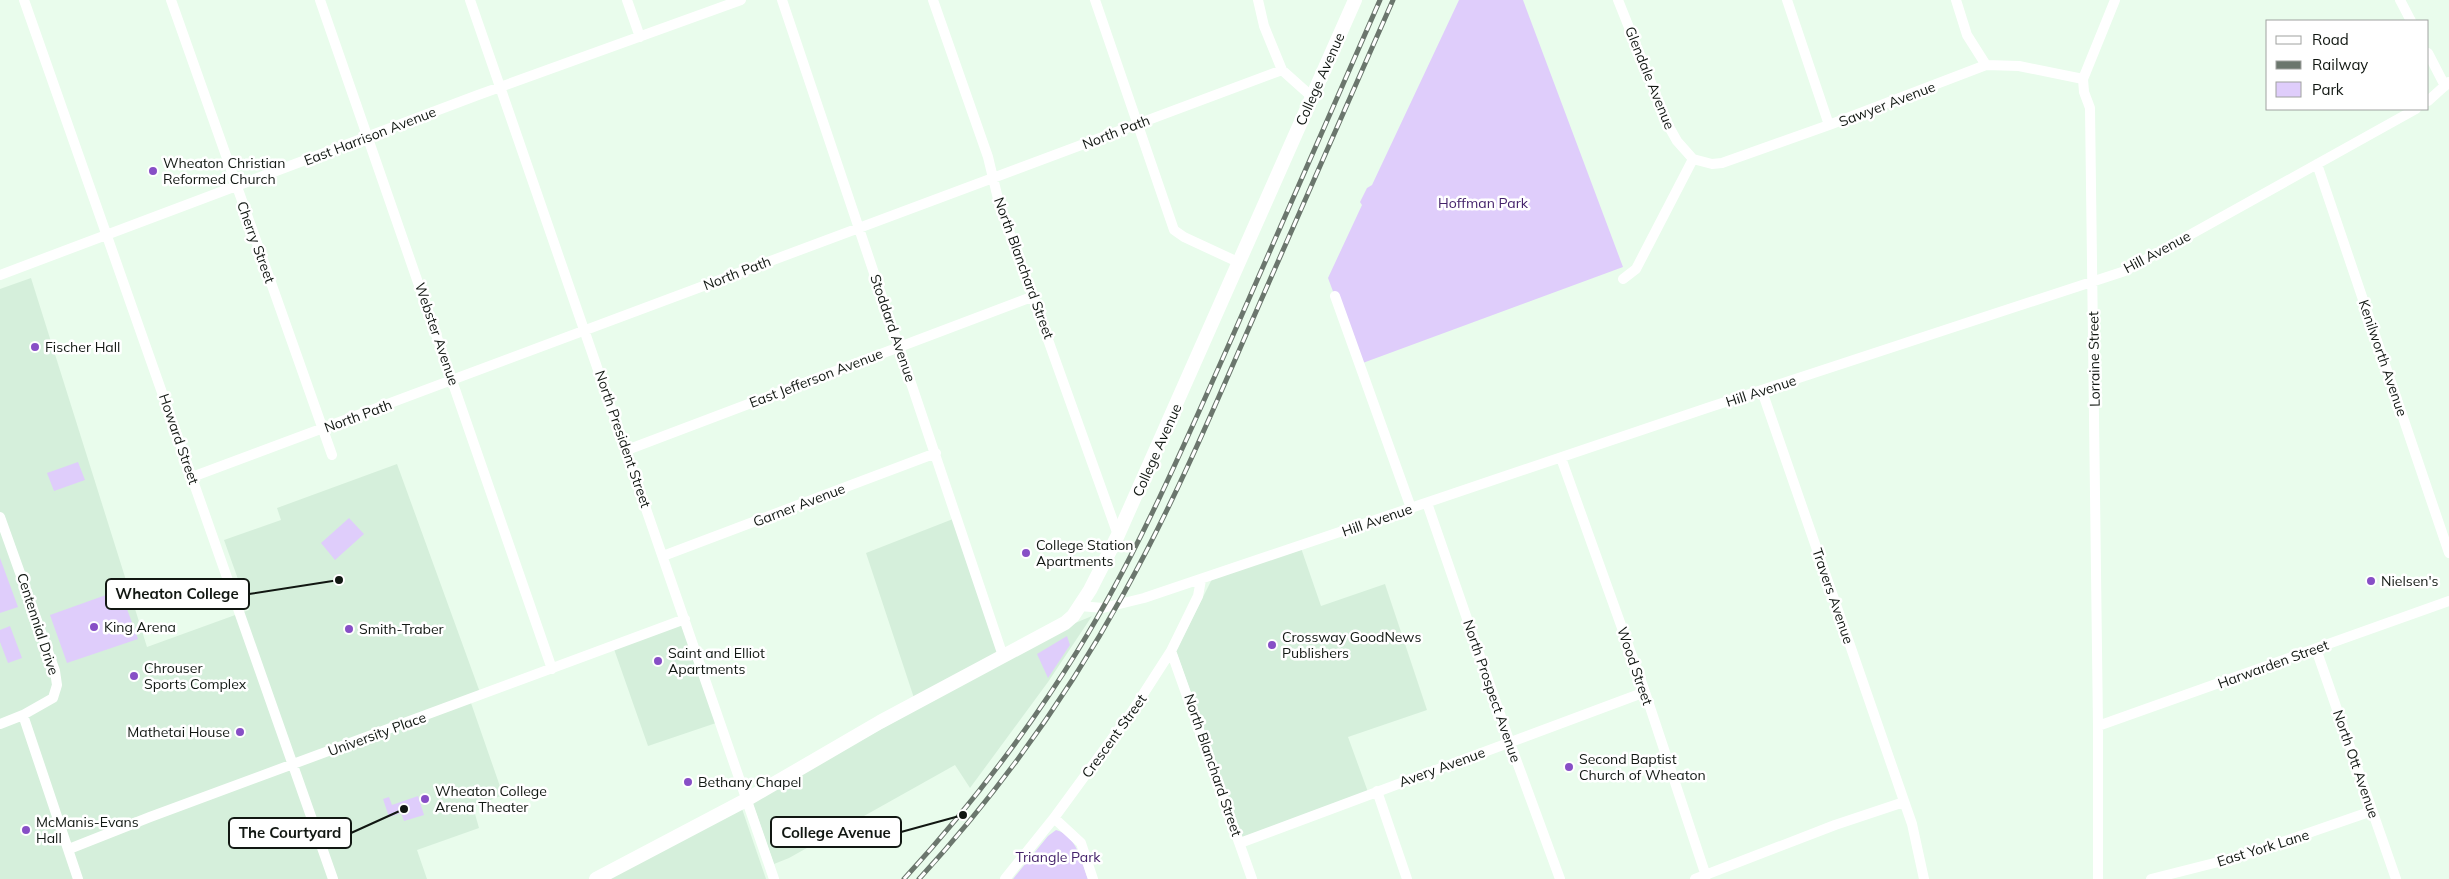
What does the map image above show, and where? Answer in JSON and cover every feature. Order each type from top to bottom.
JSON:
[{"type":"street","name":"Howard Street","points":[[24,0],[333,879]]},
{"type":"street","name":"Cherry Street","points":[[171,0],[332,455]]},
{"type":"street","name":"Webster Avenue","points":[[320,0],[552,668]]},
{"type":"street","name":"North President Street","points":[[470,0],[774,879]]},
{"type":"street","points":[[627,0],[640,37]]},
{"type":"street","name":"East Harrison Avenue","points":[[0,275],[367,137],[741,0]]},
{"type":"street","name":"Stoddard Avenue","points":[[782,0],[1003,656]]},
{"type":"street","name":"North Blanchard Street","points":[[933,0],[988,157],[999,203],[1034,296],[1118,535]]},
{"type":"street","points":[[1095,0],[1174,230],[1184,237],[1240,263]]},
{"type":"street","points":[[1258,0],[1264,26],[1282,70],[1311,96]]},
{"type":"street","name":"College Avenue","points":[[596,879],[746,800],[880,722],[1065,623],[1080,606],[1118,535],[1240,263],[1354,0]]},
{"type":"street","name":"Glendale Avenue","points":[[1618,0],[1668,125],[1677,141],[1693,159]]},
{"type":"street","points":[[1787,0],[1829,126]]},
{"type":"street","points":[[1956,0],[1967,35],[1986,65]]},
{"type":"street","points":[[2083,79],[2115,0]]},
{"type":"street","points":[[2400,0],[2410,20]]},
{"type":"street","points":[[2429,55],[2447,84],[2429,100]]},
{"type":"street","name":"Sawyer Avenue","points":[[1693,159],[1712,164],[1722,163],[1829,126],[1986,65],[2019,66],[2083,79]]},
{"type":"street","name":"North Path","points":[[192,477],[1282,70]]},
{"type":"street","name":"Lorraine Street","points":[[2083,79],[2084,92],[2090,108],[2098,726],[2098,879]]},
{"type":"street","name":"Hill Avenue","points":[[1080,606],[1090,608],[1117,605],[1201,580],[1411,508],[2125,271],[2414,110]]},
{"type":"street","points":[[1622,279],[1636,269],[1693,159]]},
{"type":"street","name":"Kenilworth Avenue","points":[[2317,164],[2449,553]]},
{"type":"street","name":"East Jefferson Avenue","points":[[627,450],[1034,296]]},
{"type":"street","points":[[1335,296],[1411,508]]},
{"type":"street","name":"Travers Avenue","points":[[1762,391],[1918,844],[1924,879]]},
{"type":"street","name":"Garner Avenue","points":[[663,556],[936,453]]},
{"type":"street","name":"Wood Street","points":[[1561,458],[1645,692],[1700,877]]},
{"type":"street","name":"North Prospect Avenue","points":[[1427,503],[1510,743],[1560,879]]},
{"type":"street","name":"Centennial Drive","points":[[0,517],[24,581],[58,685],[53,698],[23,715]]},
{"type":"street","name":"Crescent Street","points":[[1005,879],[1054,818],[1134,710],[1172,651],[1198,596],[1201,580]]},
{"type":"street","name":"Harwarden Street","points":[[2098,726],[2449,601]]},
{"type":"street","name":"University Place","points":[[69,849],[292,764],[685,619]]},
{"type":"street","name":"North Ott Avenue","points":[[2316,649],[2396,879]]},
{"type":"street","name":"North Blanchard Street","points":[[1172,651],[1252,879]]},
{"type":"street","name":"Avery Avenue","points":[[1240,843],[1645,692]]},
{"type":"street","points":[[0,724],[23,715],[78,879]]},
{"type":"street","points":[[1377,791],[1407,879]]},
{"type":"street","points":[[1700,877],[1835,825],[1904,802]]},
{"type":"street","name":"East York Lane","points":[[2151,879],[2251,853],[2372,810]]},
{"type":"street","points":[[1054,818],[1081,843],[1093,879]]},
{"type":"shaded area","points":[[31,278],[147,647],[249,610],[224,540],[281,520],[277,508],[397,464],[482,698],[471,703],[503,795],[473,807],[479,828],[417,850],[427,879],[0,879],[0,289]]},
{"type":"shaded area","points":[[953,519],[998,653],[915,701],[866,553]]},
{"type":"shaded area","points":[[1301,548],[1321,606],[1385,584],[1427,710],[1348,737],[1368,792],[1243,839],[1176,651],[1212,579]]},
{"type":"shaded area","points":[[1092,616],[1048,682],[970,788],[955,765],[789,858],[774,864],[752,801],[1061,629]]},
{"type":"shaded area","points":[[681,623],[716,723],[648,746],[614,649]]},
{"type":"shaded area","points":[[739,800],[766,879],[590,879]]},
{"type":"green space","name":"Hoffman Park","points":[[1459,0],[1523,0],[1623,267],[1360,364],[1328,278],[1362,205],[1360,202],[1367,188],[1372,185]]},
{"type":"green space","points":[[78,462],[85,480],[54,491],[47,473]]},
{"type":"green space","points":[[349,518],[364,534],[335,560],[321,543]]},
{"type":"green space","points":[[0,558],[18,607],[0,613]]},
{"type":"green space","name":"King Arena","points":[[120,590],[138,639],[67,663],[50,615]]},
{"type":"green space","points":[[10,626],[22,658],[8,663],[0,642],[0,630]]},
{"type":"green space","points":[[1067,636],[1070,645],[1048,678],[1037,654]]},
{"type":"green space","points":[[418,796],[424,815],[404,821],[401,813],[389,817],[383,799],[389,797],[392,805]]},
{"type":"green space","name":"Triangle Park","points":[[1056,830],[1063,833],[1074,843],[1088,879],[1013,879],[1048,836]]},
{"type":"railway","points":[[904,879],[974,797],[1018,740],[1059,680],[1100,613],[1140,538],[1195,421],[1380,0]]},
{"type":"railway","points":[[919,879],[1004,778],[1030,742],[1079,669],[1124,593],[1160,525],[1193,455],[1393,0]]},
{"type":"place","name":"Wheaton Christian Reformed Church","points":[[153,171]]},
{"type":"place","name":"Fischer Hall","points":[[35,347]]},
{"type":"place","name":"College Station Apartments","points":[[1026,553]]},
{"type":"place","name":"Wheaton College","points":[[339,580]]},
{"type":"place","name":"Nielsen's","points":[[2371,581]]},
{"type":"place","name":"King Arena","points":[[94,627]]},
{"type":"place","name":"Smith-Traber","points":[[349,629]]},
{"type":"place","name":"Crossway GoodNews Publishers","points":[[1272,645]]},
{"type":"place","name":"Saint and Elliot Apartments","points":[[658,661]]},
{"type":"place","name":"Chrouser Sports Complex","points":[[134,676]]},
{"type":"place","name":"Mathetai House","points":[[240,732]]},
{"type":"place","name":"Second Baptist Church of Wheaton","points":[[1569,767]]},
{"type":"place","name":"Bethany Chapel","points":[[688,782]]},
{"type":"place","name":"Wheaton College Arena Theater","points":[[425,799]]},
{"type":"place","name":"The Courtyard","points":[[404,809]]},
{"type":"place","name":"College Avenue","points":[[963,815]]},
{"type":"place","name":"McManis-Evans Hall","points":[[26,830]]}]
